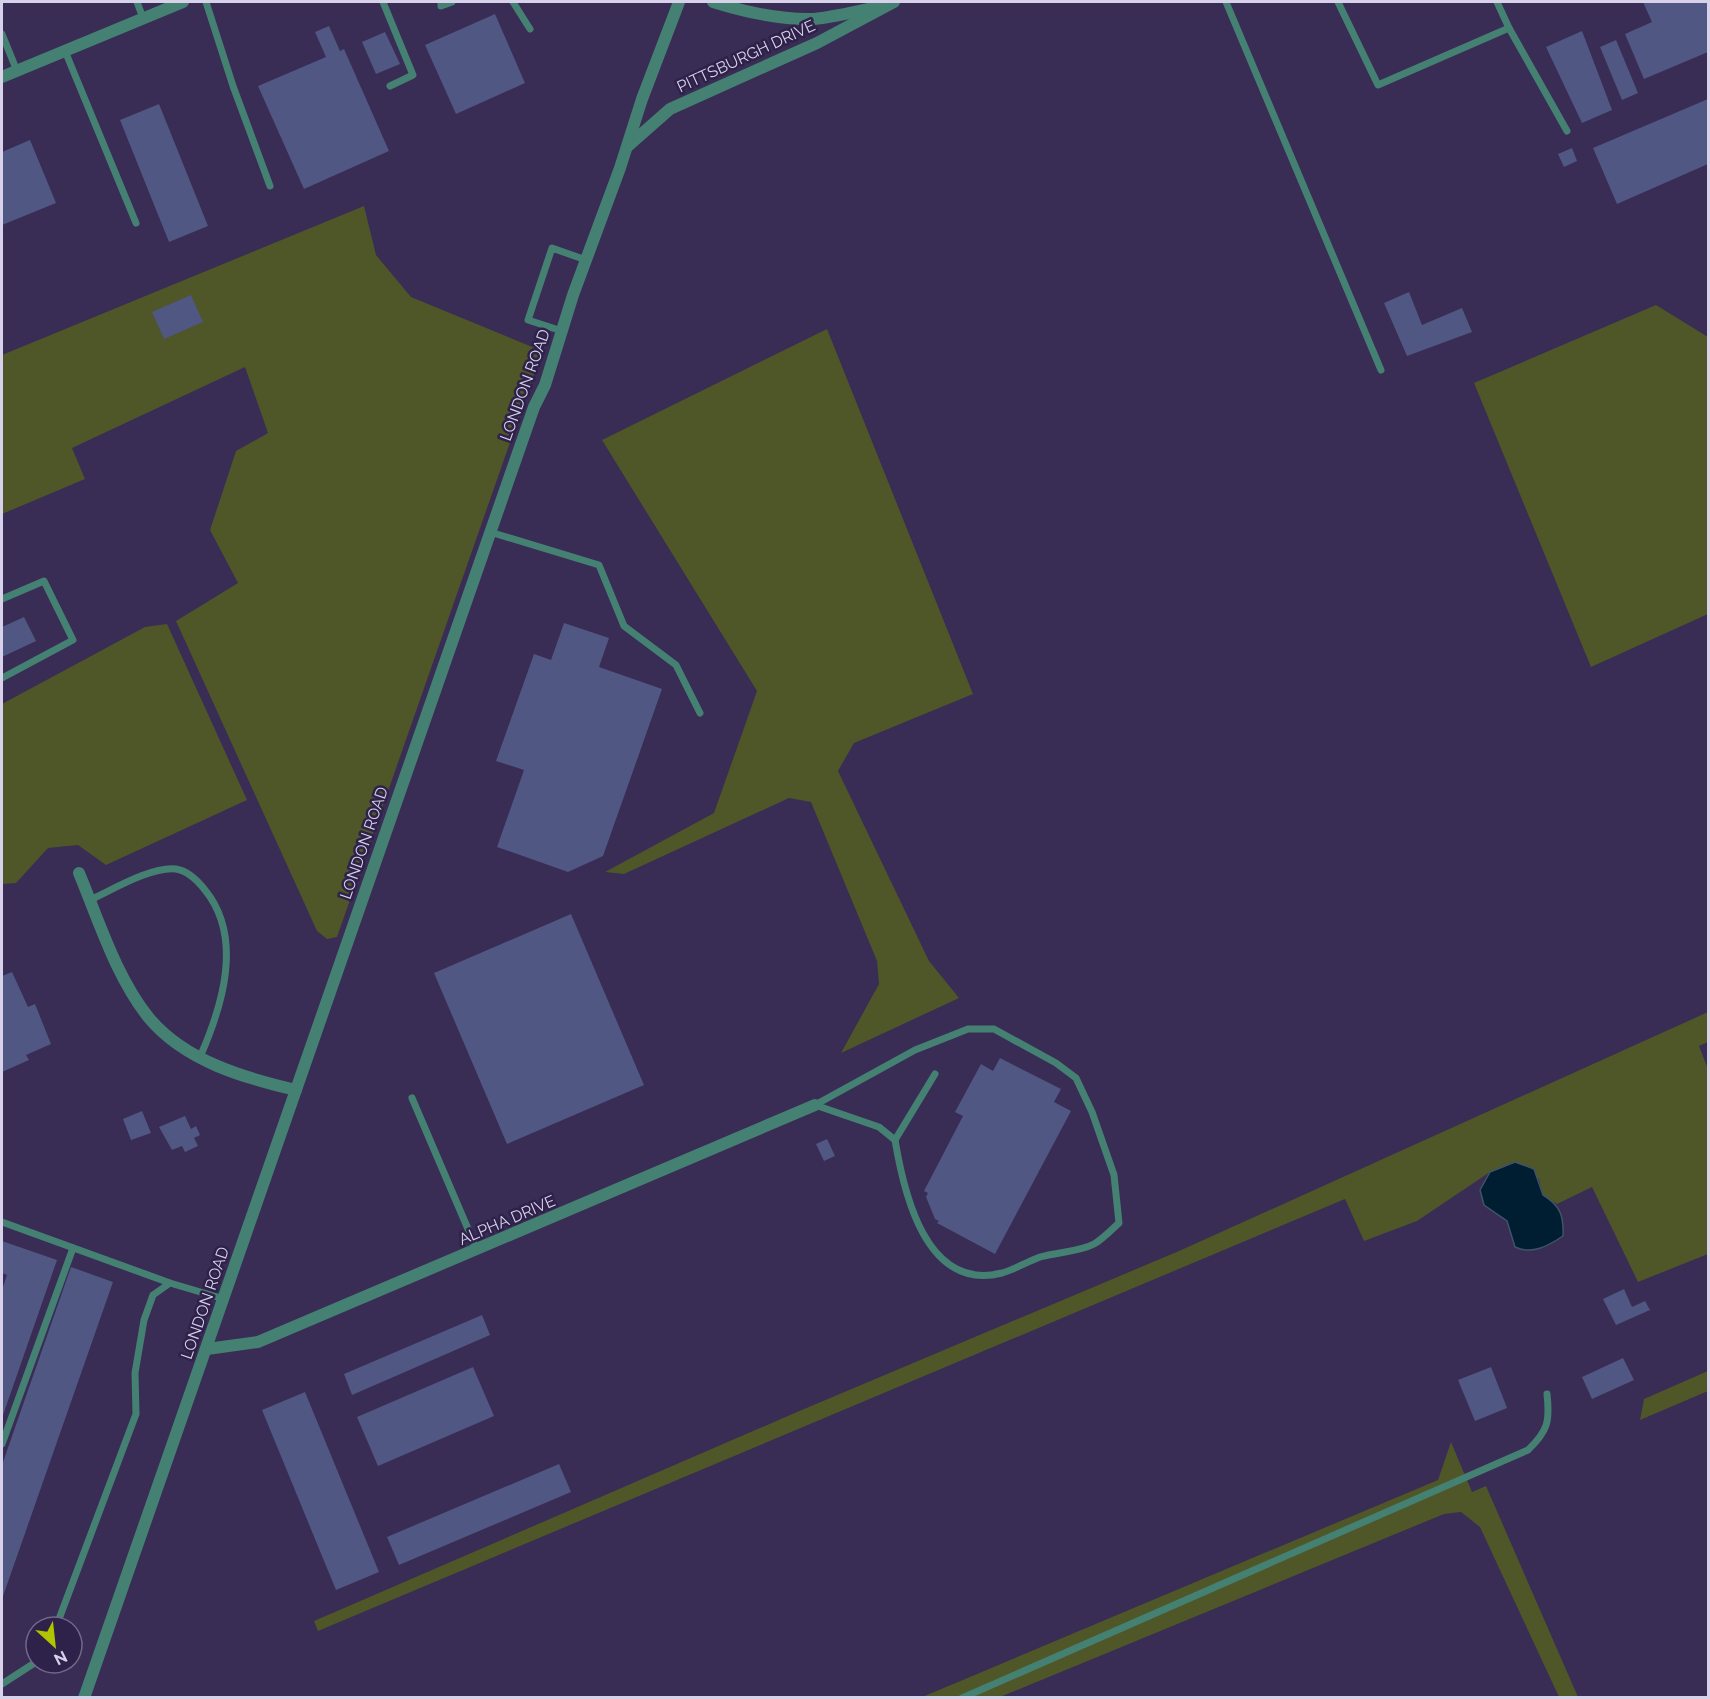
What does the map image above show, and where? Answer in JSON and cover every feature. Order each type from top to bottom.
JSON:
[{"type":"street","points":[[2,77],[183,2]]},
{"type":"street","name":"LONDON ROAD","points":[[84,1698],[490,532],[679,2]]},
{"type":"street","name":"PITTSBURGH DRIVE","points":[[712,2],[748,13],[816,19],[890,3]]},
{"type":"street","name":"PITTSBURGH DRIVE","points":[[627,147],[670,109],[817,43],[890,3]]},
{"type":"street","points":[[79,873],[123,975],[150,1018],[168,1036],[200,1057],[225,1069],[258,1082],[296,1090]]},
{"type":"street","name":"ALPHA DRIVE","points":[[207,1349],[258,1342],[816,1106]]},
{"type":"lane","points":[[137,2],[143,18]]},
{"type":"lane","points":[[206,2],[233,86],[270,186]]},
{"type":"lane","points":[[383,2],[412,75],[390,86]]},
{"type":"lane","points":[[441,2],[441,6],[452,2]]},
{"type":"lane","points":[[513,2],[530,28]]},
{"type":"lane","points":[[1226,2],[1382,370]]},
{"type":"lane","points":[[1338,2],[1378,85],[1509,28]]},
{"type":"lane","points":[[1497,2],[1509,28],[1567,131]]},
{"type":"lane","points":[[2,34],[17,71]]},
{"type":"lane","points":[[65,51],[136,223]]},
{"type":"lane","points":[[562,331],[528,320],[552,248],[586,260]]},
{"type":"lane","points":[[490,532],[599,565],[624,626],[676,665],[700,712]]},
{"type":"lane","points":[[2,599],[44,581],[73,640],[2,678]]},
{"type":"lane","points":[[90,900],[152,872],[176,869],[195,877],[211,897],[224,931],[226,972],[212,1029],[200,1057]]},
{"type":"lane","points":[[816,1106],[915,1050],[969,1029],[994,1029],[1056,1063],[1076,1078],[1092,1112],[1114,1175],[1119,1223],[1094,1245],[1041,1257],[1000,1273],[969,1273],[945,1263],[925,1239],[902,1182],[895,1140],[935,1074]]},
{"type":"lane","points":[[412,1098],[477,1250]]},
{"type":"lane","points":[[816,1106],[879,1127],[895,1140]]},
{"type":"lane","points":[[2,1222],[224,1299]]},
{"type":"lane","points":[[2,1444],[73,1248]]},
{"type":"lane","points":[[61,1615],[136,1414],[135,1374],[144,1320],[153,1294],[170,1282]]},
{"type":"lane","points":[[962,1698],[1528,1450],[1544,1436],[1549,1413],[1547,1394]]},
{"type":"lane","points":[[2,1684],[24,1670]]},
{"type":"green space","points":[[364,206],[376,255],[411,297],[542,351],[337,937],[327,939],[317,931],[176,621],[238,583],[210,530],[236,451],[268,433],[245,367],[72,448],[85,479],[2,514],[2,355]]},
{"type":"green space","points":[[1656,305],[1708,337],[1708,614],[1591,667],[1474,383]]},
{"type":"green space","points":[[827,329],[973,694],[854,743],[838,771],[929,961],[959,998],[841,1053],[879,984],[877,961],[811,802],[789,798],[624,874],[605,872],[714,813],[757,691],[602,440]]},
{"type":"green space","points":[[167,624],[247,800],[106,865],[78,845],[48,848],[16,883],[2,884],[2,704],[145,627]]},
{"type":"green space","points":[[1708,1012],[1708,1042],[1699,1046],[1708,1069],[1708,1254],[1638,1282],[1592,1187],[1557,1204],[1543,1195],[1539,1179],[1515,1162],[1490,1172],[1417,1221],[1364,1241],[1345,1199],[318,1631],[314,1621],[797,1412],[1179,1251]]},
{"type":"green space","points":[[1708,1371],[1708,1391],[1640,1420],[1644,1399]]},
{"type":"green space","points":[[1451,1442],[1472,1492],[1486,1486],[1578,1697],[1559,1697],[1480,1527],[1461,1512],[1444,1514],[1000,1697],[920,1698],[1438,1480]]},
{"type":"water","points":[[1515,1162],[1534,1169],[1543,1195],[1557,1207],[1562,1217],[1563,1236],[1534,1250],[1515,1247],[1507,1221],[1484,1205],[1480,1190],[1490,1172]]},
{"type":"building","points":[[1643,2],[1708,2],[1708,52],[1644,79],[1625,34],[1652,22]]},
{"type":"building","points":[[495,14],[525,83],[456,114],[425,45]]},
{"type":"building","points":[[329,26],[340,51],[344,49],[389,151],[304,189],[258,86],[326,57],[315,32]]},
{"type":"building","points":[[1582,31],[1612,110],[1582,123],[1546,47]]},
{"type":"building","points":[[385,32],[400,64],[376,74],[362,42]]},
{"type":"building","points":[[1616,40],[1638,93],[1622,100],[1600,47]]},
{"type":"building","points":[[1708,99],[1708,164],[1617,204],[1593,148]]},
{"type":"building","points":[[159,104],[208,226],[169,242],[120,120]]},
{"type":"building","points":[[30,140],[56,203],[2,225],[2,152]]},
{"type":"building","points":[[1572,148],[1577,161],[1564,167],[1558,154]]},
{"type":"building","points":[[1409,292],[1422,325],[1462,308],[1472,332],[1407,356],[1384,303]]},
{"type":"building","points":[[191,295],[203,322],[164,339],[152,312]]},
{"type":"building","points":[[24,617],[36,641],[2,657],[2,627]]},
{"type":"building","points":[[564,623],[609,638],[599,667],[662,689],[603,856],[568,872],[497,847],[524,770],[496,761],[534,654],[551,660]]},
{"type":"building","points":[[571,914],[644,1085],[507,1144],[434,973]]},
{"type":"building","points":[[12,972],[28,1007],[35,1004],[51,1044],[26,1055],[29,1060],[2,1072],[2,976]]},
{"type":"building","points":[[1000,1058],[1061,1089],[1054,1102],[1071,1111],[995,1254],[937,1223],[939,1221],[935,1219],[926,1197],[928,1193],[924,1191],[963,1116],[955,1112],[981,1064],[993,1071]]},
{"type":"building","points":[[142,1111],[151,1133],[131,1140],[123,1119]]},
{"type":"building","points":[[185,1116],[191,1129],[196,1126],[200,1135],[194,1138],[198,1146],[185,1152],[182,1146],[172,1150],[159,1127]]},
{"type":"building","points":[[827,1139],[835,1156],[824,1161],[816,1144]]},
{"type":"building","points":[[2,1241],[57,1260],[2,1418],[2,1290],[7,1275],[2,1273]]},
{"type":"building","points":[[71,1267],[113,1282],[2,1599],[2,1465]]},
{"type":"building","points":[[1624,1289],[1632,1307],[1645,1301],[1650,1310],[1616,1325],[1603,1299]]},
{"type":"building","points":[[482,1315],[490,1335],[352,1395],[344,1374]]},
{"type":"building","points":[[1623,1358],[1634,1380],[1592,1399],[1582,1377]]},
{"type":"building","points":[[473,1367],[494,1416],[378,1466],[357,1417]]},
{"type":"building","points":[[1491,1367],[1507,1408],[1475,1421],[1458,1380]]},
{"type":"building","points":[[305,1392],[379,1572],[336,1590],[262,1410]]},
{"type":"building","points":[[559,1464],[571,1492],[399,1565],[387,1537]]}]
